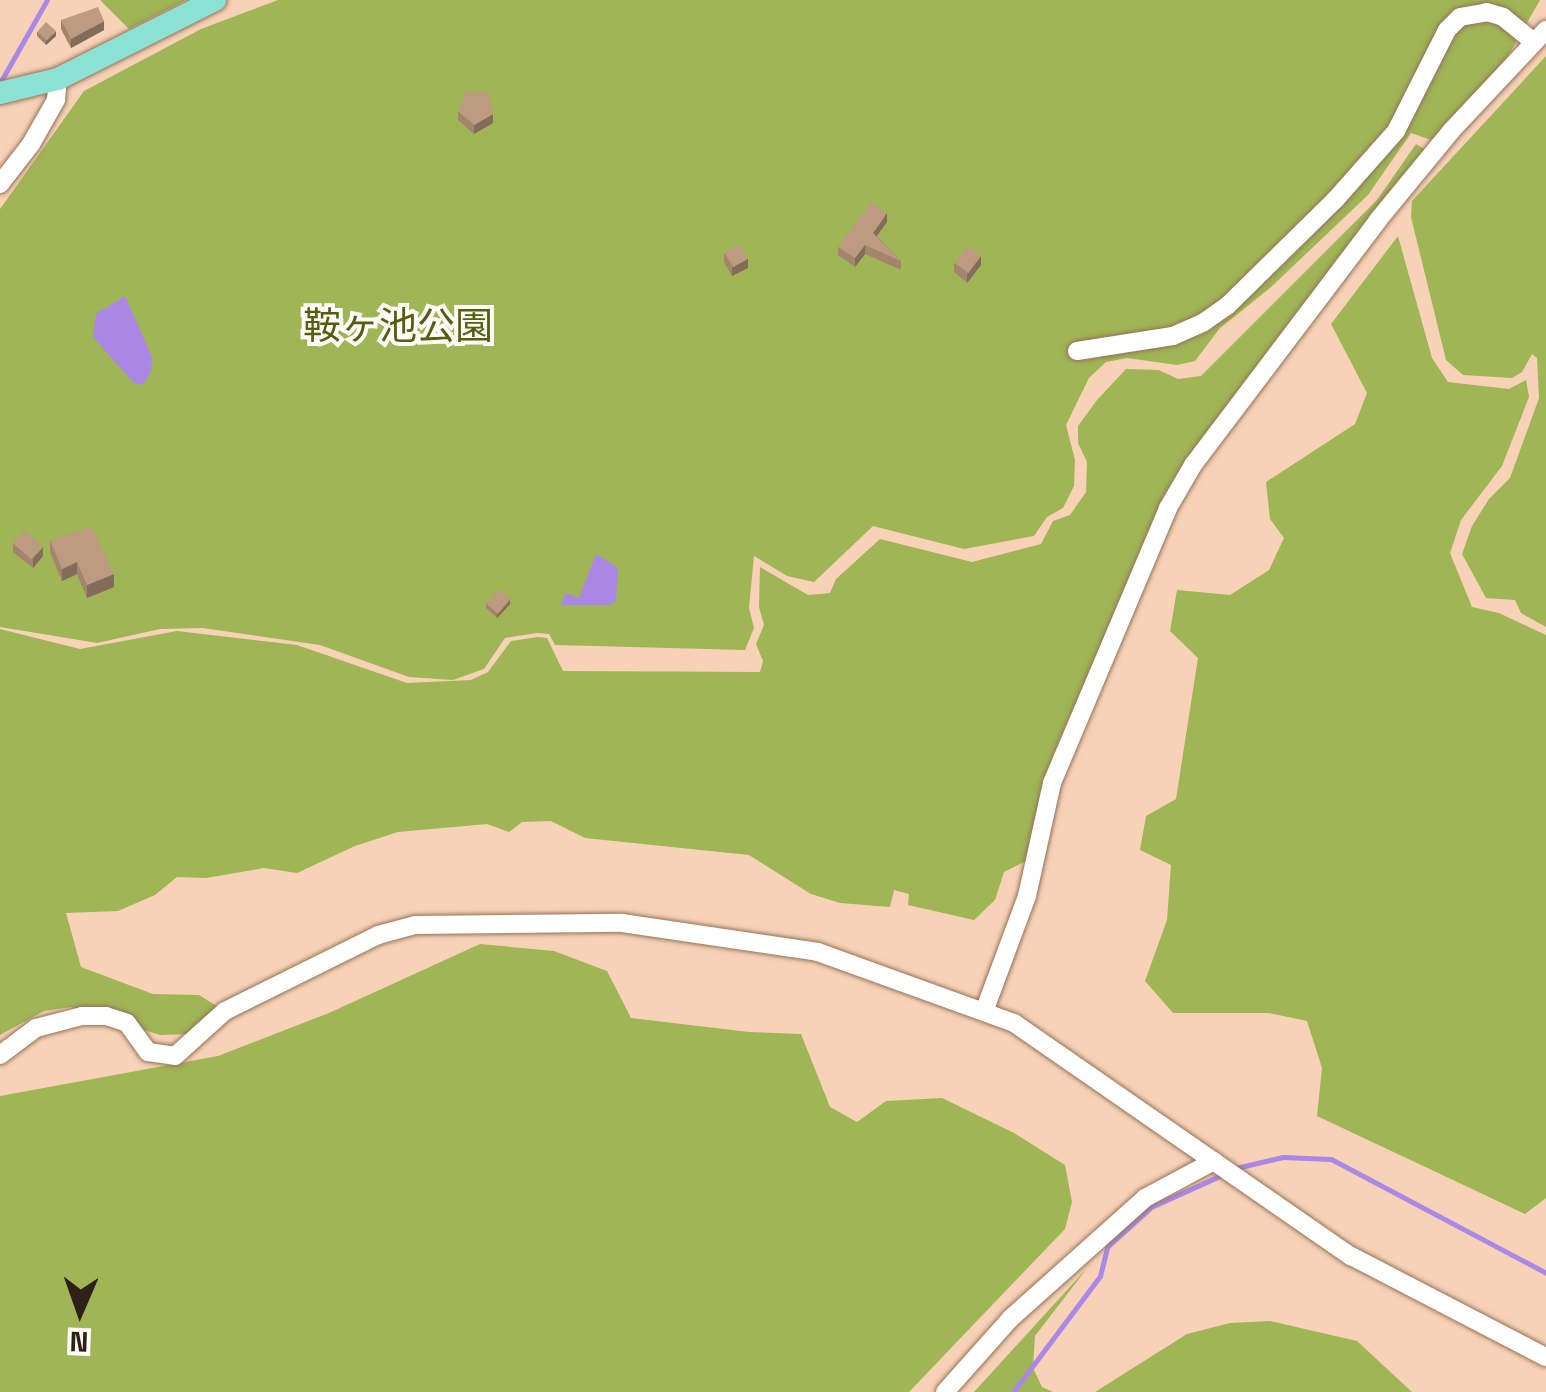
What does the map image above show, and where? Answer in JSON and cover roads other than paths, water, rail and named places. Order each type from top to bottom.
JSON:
[{"type":"main road","points":[[0,92],[58,78],[215,0]]},
{"type":"street","points":[[985,1009],[1026,896],[1052,783],[1184,479],[1378,220],[1451,131],[1540,36],[1488,12],[1460,17],[1447,30],[1396,131],[1335,200],[1228,305],[1204,322],[1173,336],[1077,351]]},
{"type":"street","points":[[0,184],[31,144],[56,100],[58,78]]},
{"type":"street","points":[[0,1055],[36,1028],[82,1016],[106,1016],[127,1022],[148,1052],[175,1056],[225,1010],[393,930],[546,922],[622,923],[818,952],[985,1009],[1087,1069],[1238,1178],[1378,1272],[1546,1357]]},
{"type":"street","points":[[945,1392],[1011,1318],[1144,1198],[1217,1163]]},
{"type":"waterway","points":[[1,81],[47,0]]},
{"type":"waterway","points":[[1236,1168],[1283,1157],[1331,1159],[1546,1273]]},
{"type":"waterway","points":[[1013,1392],[1100,1276],[1107,1247],[1151,1207],[1222,1175]]},
{"type":"park label","name":"鞍ヶ池公園","points":[[398,327]]}]
